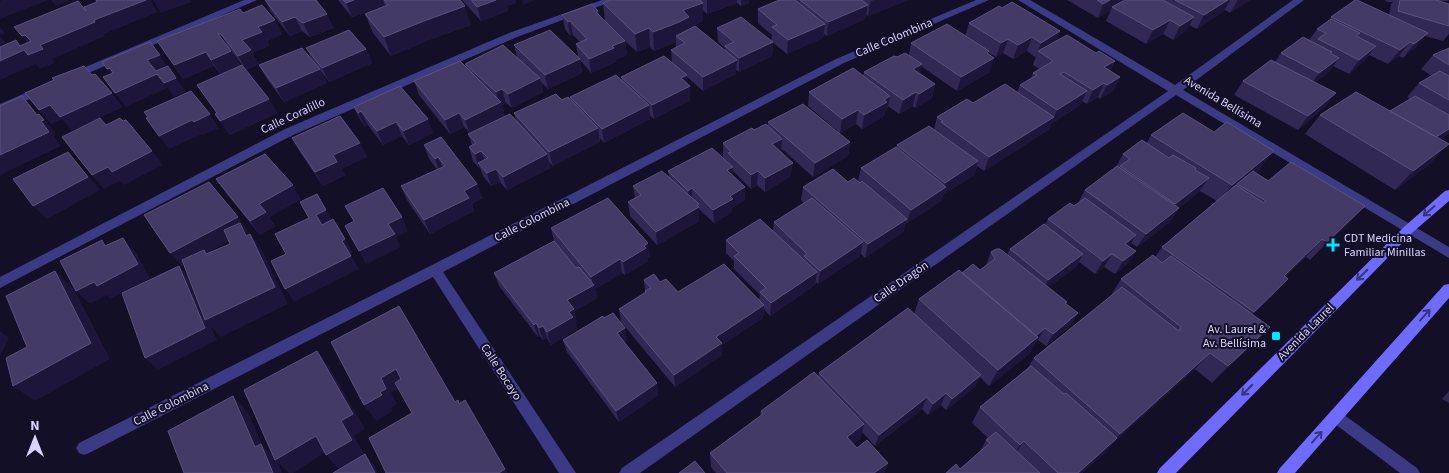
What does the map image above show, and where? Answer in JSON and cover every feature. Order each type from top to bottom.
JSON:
[{"type":"street","points":[[0,108],[252,0]]},
{"type":"street","name":"Calle Coralillo","points":[[0,283],[289,132],[513,34],[610,0]]},
{"type":"street","name":"Calle Colombina","points":[[84,448],[840,61],[984,0]]},
{"type":"street","name":"Avenida Bellísima","points":[[1023,0],[1449,253]]},
{"type":"street","name":"Calle Dragón","points":[[627,473],[1176,90],[1299,0]]},
{"type":"street","name":"Avenida Laurel","points":[[1165,473],[1409,229],[1449,194]]},
{"type":"street","name":"Calle Bocayo","points":[[435,270],[568,473]]},
{"type":"street","points":[[1285,473],[1449,289]]},
{"type":"street","points":[[1336,416],[1406,471]]},
{"type":"building","points":[[96,0],[146,0],[94,20],[95,22],[40,45],[43,49],[28,55],[24,50],[0,61],[0,47],[16,40],[20,46],[31,41],[25,35],[22,36],[14,27],[78,1],[86,11],[84,7],[97,2]]},
{"type":"building","points":[[265,0],[316,0],[327,14],[303,23],[295,17],[282,22]]},
{"type":"building","points":[[343,0],[354,0],[346,3]]},
{"type":"building","points":[[384,0],[460,0],[465,6],[384,37],[365,14],[388,5]]},
{"type":"building","points":[[471,0],[496,0],[477,7]]},
{"type":"building","points":[[610,0],[700,0],[703,3],[683,10],[689,17],[677,23],[653,32],[649,28],[635,34],[603,3]]},
{"type":"building","points":[[779,0],[795,0],[825,24],[788,40],[772,27],[777,25],[758,9]]},
{"type":"building","points":[[800,0],[862,0],[868,5],[828,22]]},
{"type":"building","points":[[1097,0],[1110,0],[1103,4]]},
{"type":"building","points":[[1125,0],[1163,0],[1194,17],[1180,26],[1170,20],[1153,30],[1112,7]]},
{"type":"building","points":[[1175,0],[1228,0],[1204,15]]},
{"type":"building","points":[[1355,0],[1428,33],[1414,44],[1410,42],[1400,50],[1331,17]]},
{"type":"building","points":[[1400,0],[1436,0],[1449,4],[1449,26],[1398,11]]},
{"type":"building","points":[[1012,2],[1060,31],[1041,43],[1032,37],[1018,45],[1008,39],[1001,43],[969,23],[999,6],[1002,8]]},
{"type":"building","points":[[592,4],[598,11],[596,12],[625,41],[589,59],[576,44],[587,39],[562,15]]},
{"type":"building","points":[[262,5],[275,20],[258,27],[262,32],[242,40],[251,50],[238,56],[221,34],[218,34],[231,51],[211,60],[206,52],[174,65],[157,41],[240,9],[243,13]]},
{"type":"building","points":[[741,17],[773,42],[739,58],[725,46],[734,42],[717,28]]},
{"type":"building","points":[[1331,19],[1360,33],[1356,36],[1376,46],[1359,60],[1318,39],[1326,33],[1317,29]]},
{"type":"building","points":[[947,24],[989,51],[987,53],[994,58],[961,77],[911,43]]},
{"type":"building","points":[[695,26],[737,60],[703,77],[671,50],[685,43],[676,36]]},
{"type":"building","points":[[349,30],[366,49],[322,68],[306,48]]},
{"type":"building","points":[[550,30],[580,59],[545,75],[514,45]]},
{"type":"building","points":[[1067,35],[1096,53],[1099,51],[1115,61],[1104,67],[1120,77],[1107,85],[1104,83],[1093,90],[1064,72],[1060,74],[1087,91],[1057,110],[1020,85],[1037,75],[1033,73],[1053,61],[1038,51]]},
{"type":"building","points":[[1303,37],[1332,52],[1330,53],[1339,58],[1319,73],[1281,53]]},
{"type":"building","points":[[150,42],[160,55],[147,60],[156,71],[168,66],[176,78],[164,83],[157,74],[115,93],[103,77],[113,73],[102,62]]},
{"type":"building","points":[[503,45],[540,78],[508,94],[502,89],[496,92],[465,64]]},
{"type":"building","points":[[302,48],[320,69],[276,88],[259,65]]},
{"type":"building","points":[[1449,48],[1449,65],[1433,55]]},
{"type":"building","points":[[905,53],[922,64],[913,69],[935,84],[919,94],[916,92],[903,100],[864,72],[894,56],[897,57]]},
{"type":"building","points":[[664,56],[687,75],[681,78],[690,86],[652,105],[621,77]]},
{"type":"building","points":[[1271,60],[1336,93],[1308,116],[1243,81]]},
{"type":"building","points":[[460,61],[501,102],[465,120],[459,113],[445,120],[414,81]]},
{"type":"building","points":[[242,65],[269,99],[220,121],[215,114],[217,113],[197,85]]},
{"type":"building","points":[[84,66],[92,75],[95,74],[112,93],[60,117],[50,105],[39,110],[25,93],[54,80],[52,78]]},
{"type":"building","points":[[853,68],[890,96],[884,100],[887,102],[864,115],[858,110],[842,119],[809,92]]},
{"type":"building","points":[[1440,71],[1449,76],[1449,100],[1419,83]]},
{"type":"building","points":[[616,75],[649,105],[602,129],[570,97]]},
{"type":"building","points":[[1005,84],[1054,117],[989,157],[941,122],[943,121],[937,117],[967,99],[973,103]]},
{"type":"building","points":[[400,86],[428,119],[403,131],[396,122],[377,131],[361,111],[358,113],[354,107]]},
{"type":"building","points":[[191,91],[210,114],[194,122],[192,120],[159,136],[144,112]]},
{"type":"building","points":[[1356,92],[1449,144],[1413,171],[1320,115]]},
{"type":"building","points":[[556,94],[562,100],[568,97],[598,128],[549,152],[514,113]]},
{"type":"building","points":[[22,96],[37,115],[39,114],[44,120],[41,121],[49,132],[0,155],[0,106]]},
{"type":"building","points":[[1415,96],[1449,115],[1449,129],[1436,137],[1390,111]]},
{"type":"building","points":[[803,104],[850,142],[815,163],[768,122]]},
{"type":"building","points":[[1183,113],[1214,132],[1227,122],[1274,151],[1232,185],[1151,135]]},
{"type":"building","points":[[510,114],[547,154],[503,177],[496,169],[487,173],[478,163],[488,158],[481,151],[475,154],[469,147],[476,143],[468,134]]},
{"type":"building","points":[[340,116],[360,143],[333,155],[337,162],[315,172],[292,138]]},
{"type":"building","points":[[100,118],[106,125],[120,118],[123,121],[126,120],[152,151],[112,172],[108,167],[92,175],[62,137]]},
{"type":"building","points":[[766,124],[782,139],[772,144],[793,163],[765,178],[758,171],[751,175],[728,153],[731,152],[723,143],[752,128],[754,130]]},
{"type":"building","points":[[929,126],[978,161],[945,183],[897,145]]},
{"type":"building","points":[[441,137],[477,184],[464,191],[469,198],[424,220],[401,186],[445,166],[438,157],[435,159],[424,145]]},
{"type":"building","points":[[1142,140],[1169,158],[1173,155],[1209,178],[1175,204],[1120,166],[1130,159],[1123,154]]},
{"type":"building","points":[[896,147],[946,187],[911,210],[861,168]]},
{"type":"building","points":[[712,148],[733,167],[727,170],[745,187],[730,196],[733,199],[713,210],[692,188],[688,191],[668,171]]},
{"type":"building","points":[[68,152],[88,177],[33,206],[13,179]]},
{"type":"building","points":[[265,154],[293,185],[259,204],[266,212],[250,221],[216,179]]},
{"type":"building","points":[[1291,162],[1365,206],[1327,242],[1322,239],[1284,276],[1288,279],[1254,312],[1162,247],[1236,185],[1264,203],[1266,201],[1237,184],[1253,171],[1268,181]]},
{"type":"building","points":[[1117,166],[1179,208],[1146,234],[1085,190]]},
{"type":"building","points":[[833,169],[848,182],[854,178],[860,183],[862,181],[907,219],[868,244],[803,187]]},
{"type":"building","points":[[662,171],[699,204],[697,205],[699,207],[656,232],[628,202],[641,195],[633,186]]},
{"type":"building","points":[[209,182],[238,217],[170,253],[144,215]]},
{"type":"building","points":[[383,188],[402,217],[388,224],[395,234],[359,251],[345,226],[354,221],[345,206]]},
{"type":"building","points":[[317,194],[326,210],[316,215],[322,225],[333,219],[345,239],[342,241],[351,256],[285,289],[271,261],[286,254],[275,234],[309,218],[300,202]]},
{"type":"building","points":[[608,198],[648,243],[644,246],[646,248],[623,262],[620,259],[591,277],[551,228]]},
{"type":"building","points":[[812,198],[863,242],[820,271],[804,256],[807,254],[774,222]]},
{"type":"building","points":[[1085,198],[1136,235],[1125,244],[1136,251],[1123,261],[1112,254],[1103,261],[1048,219],[1070,203],[1074,206]]},
{"type":"building","points":[[760,219],[817,272],[771,303],[760,292],[766,288],[734,256],[739,253],[726,240]]},
{"type":"building","points":[[240,223],[246,236],[250,234],[275,287],[205,320],[182,260],[204,250],[206,254],[230,244],[224,230]]},
{"type":"building","points":[[1044,224],[1083,254],[1048,280],[1010,249]]},
{"type":"building","points":[[123,238],[138,264],[97,286],[94,282],[76,291],[60,261],[102,240],[105,246]]},
{"type":"building","points":[[554,241],[576,268],[579,267],[594,285],[567,300],[574,309],[569,312],[573,317],[547,332],[543,326],[539,328],[536,323],[534,325],[494,273]]},
{"type":"building","points":[[1000,249],[1067,302],[1065,303],[1078,313],[1053,334],[1045,328],[1036,336],[962,273],[973,264],[980,270],[995,259],[991,252]]},
{"type":"building","points":[[1153,255],[1162,263],[1171,256],[1270,327],[1228,366],[1210,353],[1120,434],[1034,358],[1122,287],[1179,331],[1181,327],[1121,279]]},
{"type":"building","points":[[724,264],[764,305],[716,337],[722,343],[674,375],[619,309],[651,288],[644,280],[654,274],[660,282],[666,279],[678,292]]},
{"type":"building","points":[[179,266],[205,328],[145,358],[122,293]]},
{"type":"building","points":[[959,270],[1038,337],[998,370],[919,299]]},
{"type":"building","points":[[55,271],[91,343],[13,386],[6,358],[27,347],[6,296]]},
{"type":"building","points":[[399,306],[455,402],[458,400],[459,404],[465,400],[505,469],[499,473],[386,473],[369,438],[412,413],[395,383],[401,379],[396,369],[381,378],[386,389],[380,392],[382,395],[364,405],[331,342]]},
{"type":"building","points":[[908,308],[981,375],[952,399],[946,393],[933,404],[927,397],[879,435],[819,373]]},
{"type":"building","points":[[613,313],[625,328],[617,333],[657,383],[616,411],[563,340],[603,316],[604,318]]},
{"type":"building","points":[[317,351],[353,414],[341,421],[352,440],[326,455],[316,436],[275,460],[244,390]]},
{"type":"building","points":[[1031,366],[1064,394],[1066,393],[1117,438],[1078,473],[1058,473],[1024,441],[1020,445],[980,407]]},
{"type":"building","points":[[814,372],[864,424],[847,437],[857,448],[867,440],[888,463],[874,473],[727,473],[710,453],[763,414],[761,411]]},
{"type":"building","points":[[233,396],[255,447],[261,444],[273,473],[184,473],[168,431]]},
{"type":"building","points":[[996,432],[1040,473],[946,473],[956,464],[960,469],[990,443],[986,440]]},
{"type":"building","points":[[365,454],[375,473],[333,473]]},
{"type":"building","points":[[695,461],[705,473],[679,473]]},
{"type":"place","name":"CDT Medicina Familiar Minillas","points":[[1333,245]]},
{"type":"place","name":"Av. Laurel & Av. Bellísima","points":[[1276,336]]}]
